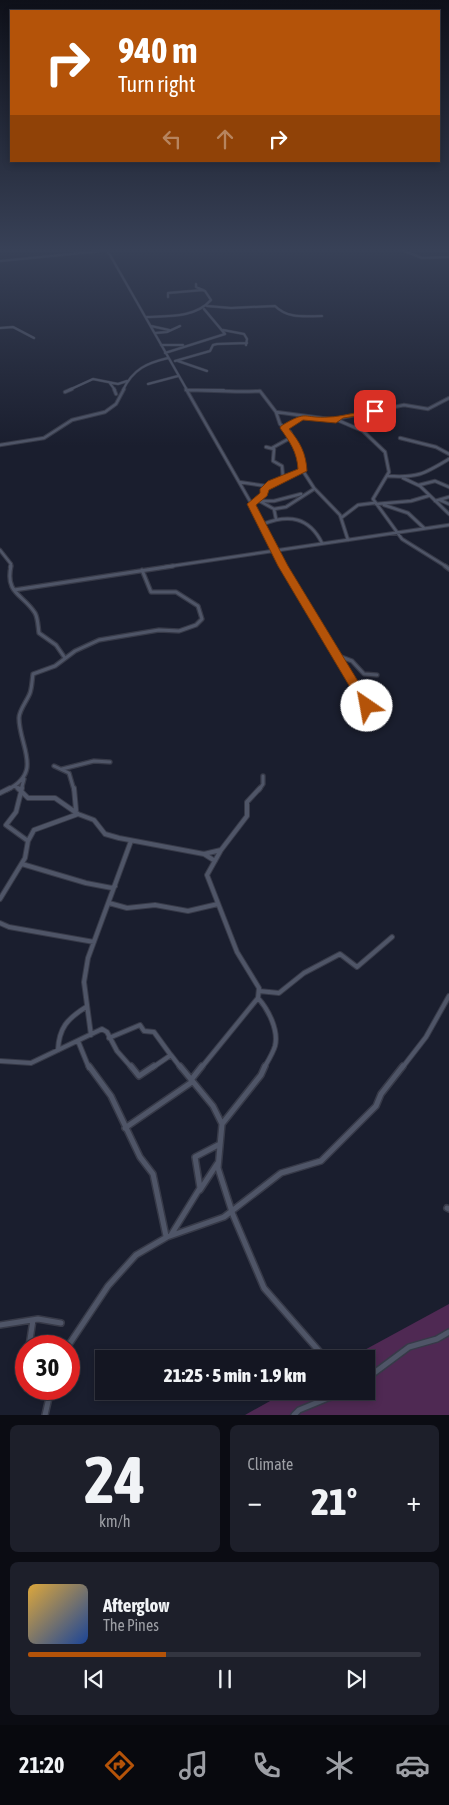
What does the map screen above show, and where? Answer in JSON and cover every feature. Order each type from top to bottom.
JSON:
[{"type":"street","points":[[145,314],[165,353],[252,504],[276,551],[367,706]]},
{"type":"street","points":[[147,317],[186,314]]},
{"type":"street","points":[[165,353],[224,335],[210,314]]},
{"type":"street","points":[[285,314],[290,316],[322,316]]},
{"type":"street","points":[[150,326],[170,330]]},
{"type":"street","points":[[154,333],[180,326]]},
{"type":"street","points":[[0,328],[14,327],[34,338]]},
{"type":"street","points":[[175,361],[210,351],[215,344],[227,342],[247,344],[244,334],[222,330]]},
{"type":"street","points":[[161,345],[187,345]]},
{"type":"street","points":[[0,445],[44,438],[72,420],[104,412],[117,403],[128,380],[147,362],[175,361],[207,372]]},
{"type":"street","points":[[148,384],[178,376]]},
{"type":"street","points":[[65,392],[93,379],[125,386]]},
{"type":"street","points":[[118,384],[128,380]]},
{"type":"street","points":[[109,382],[117,392],[116,394]]},
{"type":"street","points":[[186,390],[224,390],[236,393],[260,390],[265,396],[267,403],[276,412],[284,428],[292,437],[302,458],[303,471],[314,489],[341,518],[348,540]]},
{"type":"street","points":[[336,420],[336,418],[342,416],[404,405],[427,409],[449,398]]},
{"type":"street","points":[[276,412],[302,417],[336,420],[364,431],[385,452],[389,470],[388,476],[374,495],[375,503],[399,536],[449,569]]},
{"type":"street","points":[[284,428],[302,417]]},
{"type":"street","points":[[266,447],[272,448],[292,437]]},
{"type":"street","points":[[400,438],[435,447],[449,454]]},
{"type":"street","points":[[272,448],[274,449],[272,453],[273,461],[282,466],[283,477]]},
{"type":"street","points":[[388,476],[402,477],[430,473],[449,459]]},
{"type":"street","points":[[252,504],[264,494],[264,489],[267,486],[283,477],[303,471]]},
{"type":"street","points":[[282,473],[288,476]]},
{"type":"street","points":[[402,477],[418,486],[448,512]]},
{"type":"street","points":[[418,486],[435,481],[449,487]]},
{"type":"street","points":[[238,482],[267,486]]},
{"type":"street","points":[[255,500],[274,501],[314,489]]},
{"type":"street","points":[[274,509],[292,505],[302,494]]},
{"type":"street","points":[[382,504],[428,496]]},
{"type":"street","points":[[435,501],[449,497]]},
{"type":"street","points":[[440,500],[449,504]]},
{"type":"street","points":[[263,501],[274,509],[276,519]]},
{"type":"street","points":[[341,518],[358,505],[375,503],[401,509],[416,518],[425,528]]},
{"type":"street","points":[[396,503],[401,509]]},
{"type":"street","points":[[263,524],[288,517],[301,519],[314,528],[322,543]]},
{"type":"street","points":[[14,590],[51,586],[142,570],[449,524]]},
{"type":"street","points":[[399,536],[400,532]]},
{"type":"street","points":[[0,550],[11,564],[8,577],[14,590],[36,614],[39,633],[55,644],[65,658]]},
{"type":"street","points":[[28,841],[6,825],[16,812],[28,759],[19,716],[33,686],[32,675],[55,666],[80,648],[104,638],[161,630],[179,631],[200,621],[202,615],[198,606],[190,600],[172,590],[151,592],[142,570]]},
{"type":"street","points":[[336,654],[352,661],[364,674],[377,675]]},
{"type":"street","points":[[61,769],[94,761],[110,762]]},
{"type":"street","points":[[54,766],[69,773],[76,795],[77,812]]},
{"type":"street","points":[[125,1128],[191,1081],[258,998],[260,991],[244,960],[237,952],[207,877],[221,850],[247,816],[247,802],[260,790],[264,776]]},
{"type":"street","points":[[0,793],[15,786],[24,778]]},
{"type":"street","points":[[15,786],[26,797],[33,800],[55,798],[94,820],[106,834],[130,841],[204,854],[215,860]]},
{"type":"street","points":[[0,899],[22,864],[28,841],[36,829],[77,812]]},
{"type":"street","points":[[91,1035],[86,1007],[84,978],[94,942],[110,903],[130,841]]},
{"type":"street","points":[[204,854],[221,850]]},
{"type":"street","points":[[22,864],[80,882],[114,888]]},
{"type":"street","points":[[110,903],[127,908],[148,905],[181,908],[188,911],[218,904]]},
{"type":"street","points":[[0,923],[9,927],[94,942]]},
{"type":"street","points":[[260,991],[279,993],[304,973],[340,954],[357,967],[392,937]]},
{"type":"street","points":[[75,1335],[102,1294],[127,1264],[146,1246],[168,1236],[219,1220],[251,1198],[265,1182],[285,1170],[312,1165],[321,1161],[376,1106],[381,1094],[395,1079],[408,1058],[426,1037],[449,996]]},
{"type":"street","points":[[258,998],[264,1004],[274,1028],[275,1045],[256,1084],[222,1124],[218,1164],[232,1212],[251,1253],[264,1288],[318,1350]]},
{"type":"street","points":[[58,1050],[60,1030],[72,1016],[86,1007]]},
{"type":"street","points":[[109,1038],[140,1025],[144,1031],[154,1032],[210,1103],[222,1124]]},
{"type":"street","points":[[0,1061],[31,1063],[102,1029],[128,1066],[139,1076],[170,1054]]},
{"type":"street","points":[[78,1041],[89,1067],[111,1096],[138,1152],[140,1162],[154,1174],[161,1220],[168,1236]]},
{"type":"street","points":[[200,1190],[195,1157],[220,1144]]},
{"type":"street","points":[[168,1236],[218,1164]]},
{"type":"street","points":[[31,1335],[33,1320]]},
{"type":"street","points":[[0,1325],[33,1320],[52,1320],[61,1323]]},
{"type":"street","points":[[375,1372],[410,1347],[437,1339],[449,1332]]},
{"type":"street","points":[[45,1415],[48,1400]]},
{"type":"street","points":[[294,1415],[299,1410],[323,1400]]},
{"type":"shaded area","points":[[449,1304],[449,1415],[245,1415],[272,1400],[375,1400],[375,1350],[365,1350]]},
{"type":"route","points":[[367,706],[283,566],[271,538],[253,510],[252,504],[253,501],[264,494],[264,489],[271,483],[303,471],[302,458],[297,446],[290,432],[284,428],[302,417],[336,420],[336,418],[342,416],[375,411]]}]
